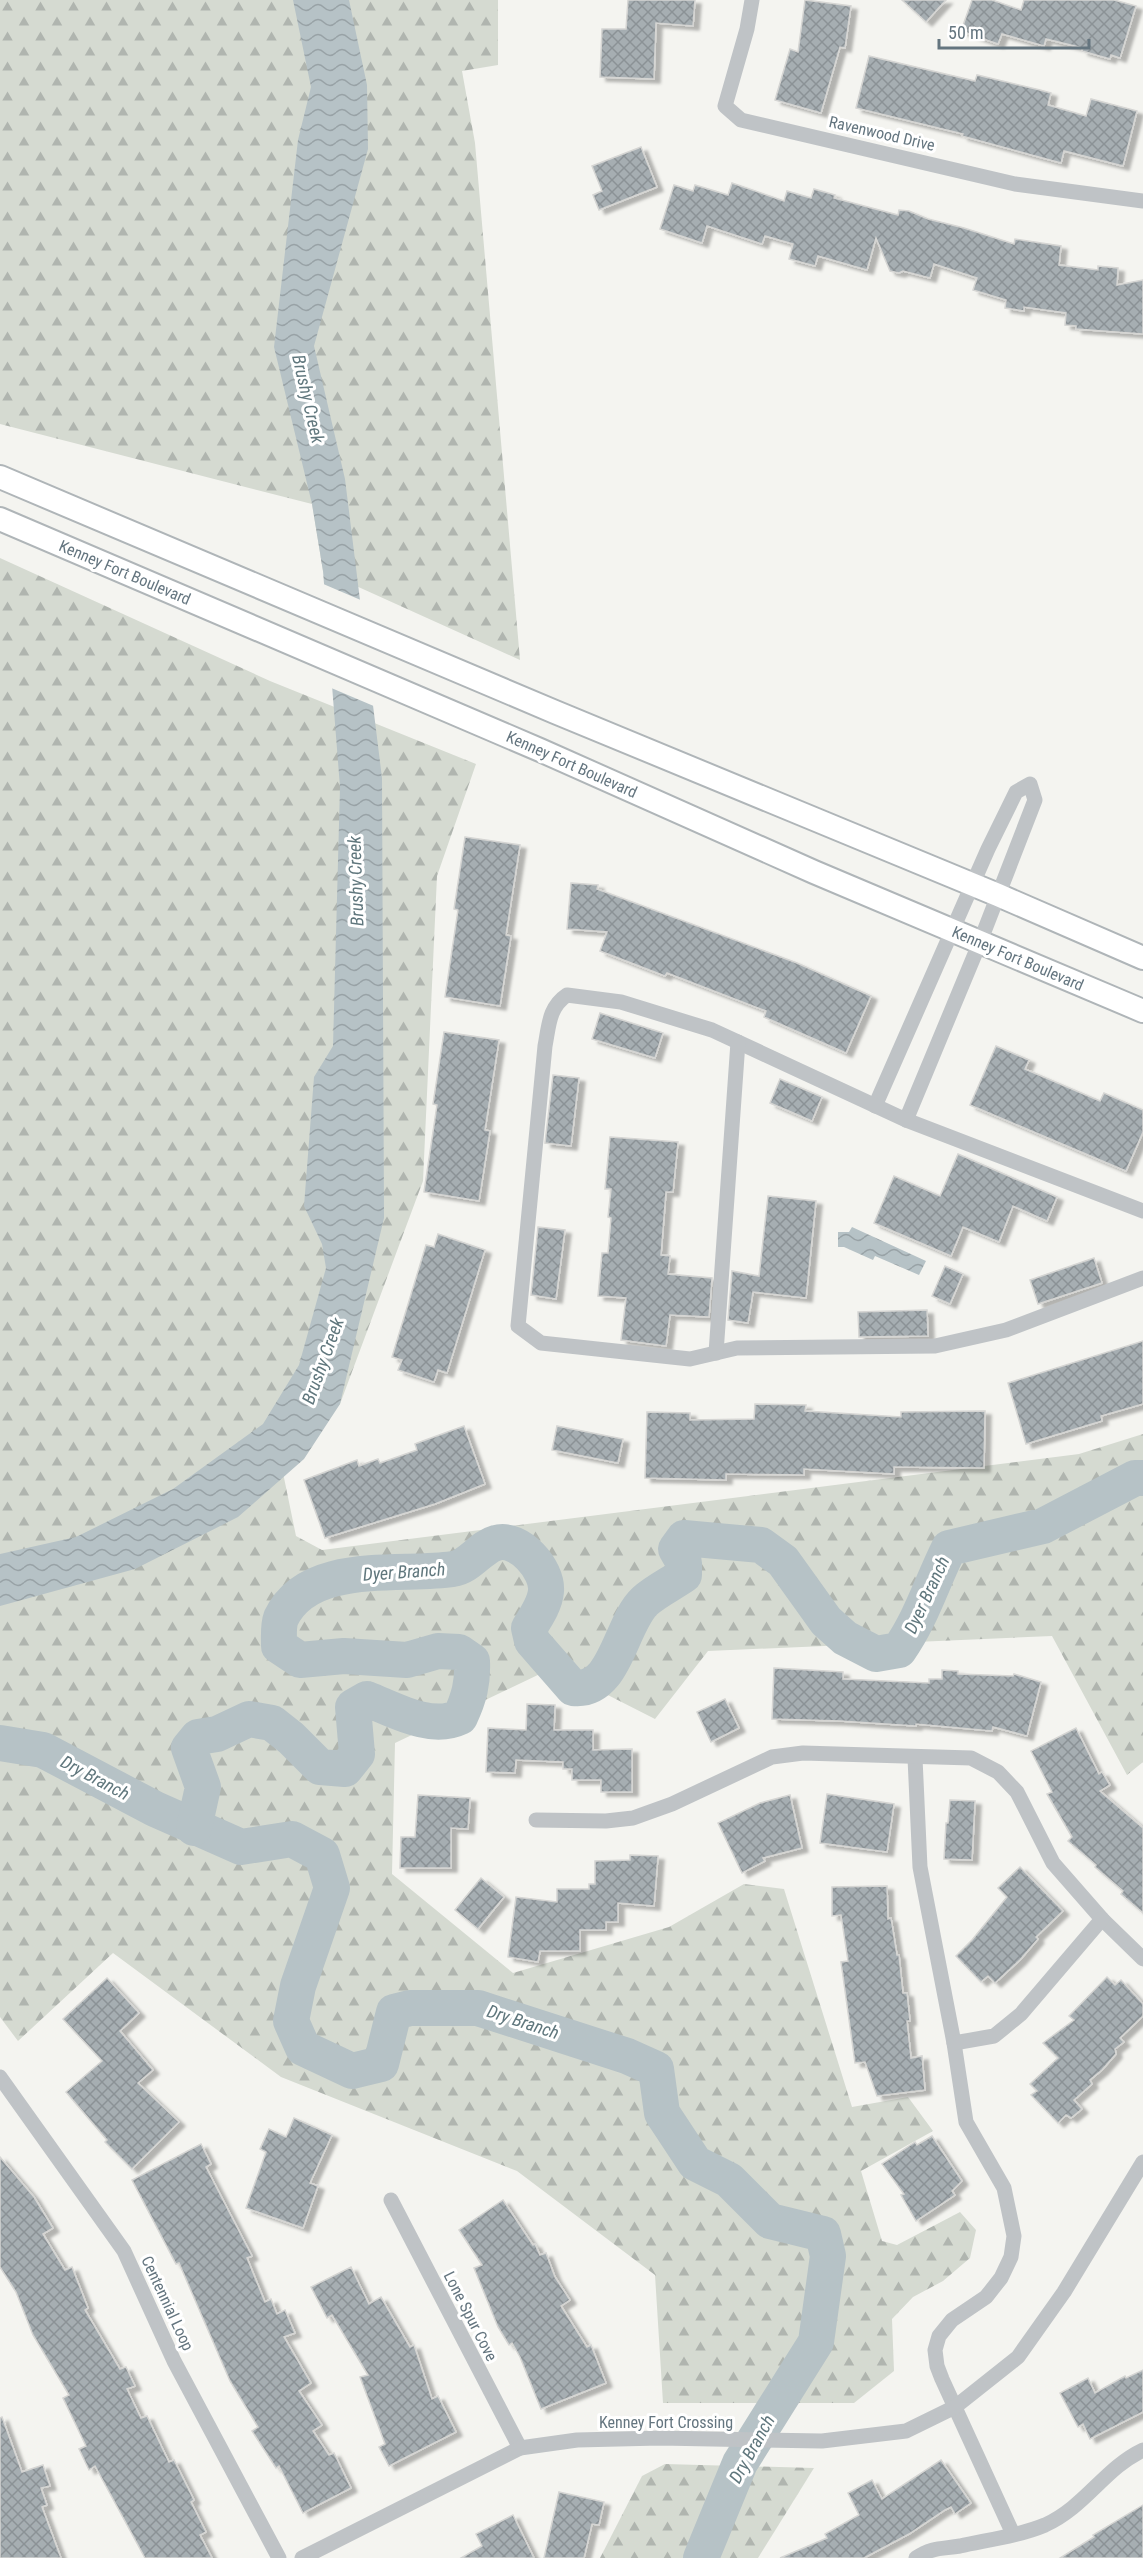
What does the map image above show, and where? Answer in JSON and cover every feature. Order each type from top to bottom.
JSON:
[{"type":"main road","points":[[0,477],[555,712],[972,884],[1143,958]]},
{"type":"main road","name":"Kenney Fort Boulevard","points":[[0,519],[540,750],[814,872],[1143,1011]]},
{"type":"street","name":"Ravenwood Drive","points":[[752,0],[747,28],[726,106],[741,120],[1016,184],[1143,201]]},
{"type":"street","points":[[875,1106],[951,929],[1016,792],[1030,784],[1035,800],[980,942],[906,1120]]},
{"type":"street","points":[[1143,1211],[906,1120],[712,1030],[621,1002],[567,995],[558,1000],[550,1013],[545,1046],[518,1326],[542,1343],[690,1359],[737,1348],[935,1346],[1006,1330],[1143,1278]]},
{"type":"street","points":[[716,1353],[738,1042]]},
{"type":"street","points":[[536,1820],[606,1821],[633,1818],[672,1804],[772,1757],[803,1753],[971,1758],[998,1772],[1017,1792],[1053,1863],[1102,1919],[1143,1959]]},
{"type":"street","points":[[915,1758],[920,1867],[954,2043],[966,2122],[1004,2188],[1014,2236],[1011,2257],[1001,2278],[986,2296],[952,2320],[939,2336],[934,2350],[937,2366],[1012,2534]]},
{"type":"street","points":[[954,2043],[994,2036],[1021,2014],[1102,1919]]},
{"type":"street","name":"Centennial Loop","points":[[0,2077],[124,2251],[174,2361],[279,2558]]},
{"type":"street","name":"Kenney Fort Crossing","points":[[302,2558],[520,2448],[577,2440],[660,2438],[822,2441],[906,2431],[955,2408],[1018,2357],[1064,2292],[1143,2162]]},
{"type":"street","name":"Lone Spur Cove","points":[[391,2200],[520,2448]]},
{"type":"street","points":[[916,2558],[928,2549],[957,2546],[1044,2525],[1081,2503],[1126,2458],[1143,2450]]},
{"type":"green space","points":[[0,0],[498,0],[498,65],[462,71],[475,143],[520,660],[323,571],[312,504],[0,424]]},
{"type":"green space","points":[[0,558],[270,681],[476,764],[437,876],[423,1181],[340,1404],[282,1468],[296,1536],[322,1550],[1079,1454],[1143,1434],[1143,1762],[1127,1775],[1052,1636],[708,1651],[655,1719],[594,1688],[542,1673],[395,1743],[392,1874],[513,1973],[669,1927],[744,1884],[784,1889],[852,2107],[908,2097],[933,2131],[861,2171],[882,2241],[897,2245],[960,2212],[976,2230],[970,2258],[943,2281],[913,2297],[892,2319],[894,2371],[854,2403],[663,2403],[655,2275],[517,2171],[281,2077],[113,1953],[18,2041],[0,2017]]},
{"type":"green space","points":[[665,2464],[814,2468],[758,2558],[600,2558],[642,2476]]},
{"type":"water","name":"Brushy Creek","points":[[293,0],[349,0],[367,85],[368,149],[314,346],[345,479],[382,778],[384,1218],[340,1404],[304,1459],[238,1517],[135,1569],[0,1606],[0,1554],[76,1537],[173,1489],[263,1424],[299,1365],[326,1268],[322,1244],[304,1206],[314,1077],[333,1046],[340,787],[323,571],[312,504],[274,347],[298,140],[311,87]]},
{"type":"water","points":[[852,1227],[926,1261],[919,1275],[875,1256],[873,1260],[844,1247],[838,1247],[838,1232],[849,1232]]},
{"type":"pier","points":[[321,583],[363,601],[376,707],[329,687]]},
{"type":"building","points":[[628,0],[695,0],[693,26],[656,23],[654,79],[600,77],[602,29],[626,29]]},
{"type":"building","points":[[805,0],[851,6],[845,48],[840,47],[821,113],[775,100],[790,49],[798,52]]},
{"type":"building","points":[[902,0],[946,0],[926,22]]},
{"type":"building","points":[[972,0],[992,0],[1021,10],[1024,0],[1114,0],[1136,6],[1120,58],[1111,55],[1110,59],[1082,51],[1083,48],[1046,39],[1044,46],[1002,34],[998,44],[961,31]]},
{"type":"building","points":[[869,56],[975,81],[977,75],[1051,93],[1048,105],[1086,116],[1091,99],[1137,111],[1123,166],[1064,151],[1061,163],[962,136],[963,134],[856,108]]},
{"type":"building","points":[[641,147],[657,187],[599,210],[593,195],[602,191],[592,166]]},
{"type":"building","points":[[732,183],[784,201],[787,191],[811,198],[814,189],[835,195],[834,198],[898,215],[899,210],[909,211],[928,219],[1014,244],[1015,239],[1061,246],[1059,265],[1098,270],[1098,266],[1118,268],[1117,285],[1143,280],[1143,334],[1076,329],[1076,326],[1065,325],[1066,313],[1024,307],[1024,311],[1005,308],[1006,300],[973,290],[977,278],[934,264],[930,278],[903,271],[899,273],[890,271],[876,238],[867,270],[818,256],[815,266],[789,259],[793,244],[765,236],[762,244],[707,226],[702,243],[660,229],[674,185],[693,191],[695,185],[728,195]]},
{"type":"building","points":[[465,837],[520,845],[506,935],[511,936],[500,1006],[445,997],[458,910],[454,909]]},
{"type":"building","points":[[571,883],[598,885],[597,889],[797,963],[871,996],[846,1053],[764,1017],[766,1011],[667,973],[665,976],[600,951],[607,932],[567,929]]},
{"type":"building","points":[[600,1013],[663,1033],[655,1058],[592,1039]]},
{"type":"building","points":[[444,1032],[499,1040],[485,1130],[490,1131],[479,1201],[424,1192],[437,1105],[433,1104]]},
{"type":"building","points":[[996,1046],[1029,1060],[1025,1069],[1100,1101],[1104,1093],[1143,1110],[1143,1132],[1126,1171],[970,1105]]},
{"type":"building","points":[[553,1075],[579,1078],[571,1146],[545,1143]]},
{"type":"building","points":[[780,1079],[822,1097],[812,1121],[770,1103]]},
{"type":"building","points":[[610,1137],[678,1142],[673,1192],[666,1192],[661,1255],[670,1256],[668,1274],[712,1278],[709,1317],[670,1315],[666,1346],[621,1340],[626,1298],[598,1296],[602,1253],[608,1253],[611,1218],[608,1217],[611,1189],[605,1189]]},
{"type":"building","points":[[958,1154],[1057,1197],[1047,1221],[1013,1206],[999,1242],[963,1227],[951,1256],[874,1223],[894,1176],[940,1196]]},
{"type":"building","points":[[768,1196],[816,1201],[806,1298],[753,1292],[748,1323],[728,1320],[732,1271],[759,1276]]},
{"type":"building","points":[[538,1227],[565,1230],[556,1299],[531,1295]]},
{"type":"building","points":[[438,1234],[485,1250],[447,1373],[438,1370],[434,1382],[398,1370],[402,1360],[392,1357],[426,1245],[434,1247]]},
{"type":"building","points":[[1094,1258],[1102,1283],[1038,1304],[1030,1280]]},
{"type":"building","points":[[945,1266],[963,1274],[950,1304],[932,1296]]},
{"type":"building","points":[[927,1310],[928,1336],[859,1337],[858,1312]]},
{"type":"building","points":[[1143,1341],[1143,1404],[1101,1416],[1102,1421],[1026,1444],[1008,1383]]},
{"type":"building","points":[[755,1404],[806,1405],[805,1411],[901,1417],[901,1412],[985,1411],[984,1468],[894,1467],[894,1474],[804,1469],[804,1475],[726,1474],[726,1480],[645,1478],[647,1412],[690,1413],[690,1420],[754,1419]]},
{"type":"building","points":[[464,1426],[485,1484],[435,1504],[325,1538],[304,1480],[357,1460],[359,1466],[378,1459],[380,1463],[417,1450],[415,1444]]},
{"type":"building","points":[[557,1426],[623,1439],[618,1463],[552,1450]]},
{"type":"building","points":[[774,1668],[843,1672],[843,1679],[929,1683],[929,1679],[942,1679],[942,1670],[958,1671],[958,1674],[1013,1676],[1014,1674],[1041,1682],[1027,1736],[993,1727],[992,1731],[916,1724],[916,1726],[772,1719]]},
{"type":"building","points":[[725,1699],[739,1728],[711,1742],[697,1712]]},
{"type":"building","points":[[527,1704],[555,1705],[554,1730],[593,1730],[593,1750],[632,1749],[632,1792],[601,1792],[601,1780],[572,1780],[572,1769],[563,1769],[563,1762],[516,1760],[515,1773],[486,1772],[488,1728],[526,1730]]},
{"type":"building","points":[[1076,1728],[1099,1774],[1102,1772],[1110,1785],[1100,1791],[1143,1828],[1143,1913],[1121,1894],[1123,1891],[1095,1867],[1096,1865],[1068,1841],[1072,1837],[1047,1794],[1052,1792],[1031,1751]]},
{"type":"building","points":[[827,1794],[894,1804],[887,1852],[820,1843]]},
{"type":"building","points":[[418,1795],[470,1798],[468,1829],[451,1828],[451,1868],[400,1868],[401,1837],[415,1837]]},
{"type":"building","points":[[790,1795],[802,1848],[763,1858],[765,1861],[742,1873],[718,1823],[760,1803]]},
{"type":"building","points":[[950,1800],[975,1801],[972,1860],[944,1859]]},
{"type":"building","points":[[630,1855],[658,1856],[654,1906],[618,1903],[618,1922],[606,1922],[606,1930],[580,1930],[580,1951],[540,1951],[538,1962],[508,1957],[516,1897],[557,1902],[557,1889],[589,1889],[589,1884],[595,1884],[595,1861],[630,1860]]},
{"type":"building","points":[[1020,1867],[1063,1911],[1036,1937],[1038,1939],[1020,1960],[995,1983],[988,1976],[981,1982],[956,1956],[1007,1897],[998,1888]]},
{"type":"building","points":[[481,1878],[504,1897],[478,1929],[455,1910]]},
{"type":"building","points":[[887,1886],[888,1919],[891,1918],[897,1955],[899,1955],[903,1993],[907,1993],[911,2058],[922,2056],[925,2090],[877,2096],[865,2062],[855,2063],[841,1962],[848,1961],[841,1915],[832,1916],[832,1887]]},
{"type":"building","points":[[1107,1977],[1115,1985],[1121,1980],[1143,2004],[1143,2016],[1120,2038],[1124,2042],[1115,2049],[1116,2054],[1090,2080],[1092,2084],[1074,2100],[1082,2109],[1071,2118],[1066,2115],[1058,2123],[1031,2095],[1037,2091],[1030,2084],[1058,2058],[1043,2043],[1074,2020],[1069,2016]]},
{"type":"building","points":[[107,1978],[139,2013],[120,2031],[153,2070],[138,2083],[179,2122],[132,2169],[105,2142],[107,2140],[66,2092],[102,2061],[63,2019]]},
{"type":"building","points":[[294,2118],[332,2135],[310,2183],[318,2186],[303,2228],[246,2208],[266,2152],[260,2149],[269,2129],[286,2137]]},
{"type":"building","points":[[932,2136],[962,2181],[952,2191],[955,2195],[916,2221],[901,2195],[904,2194],[882,2164],[915,2142],[917,2145]]},
{"type":"building","points":[[201,2144],[211,2164],[206,2167],[252,2256],[247,2258],[265,2302],[271,2299],[277,2314],[285,2310],[295,2333],[284,2337],[311,2383],[299,2391],[322,2425],[313,2431],[329,2455],[334,2453],[351,2488],[303,2513],[279,2466],[276,2468],[252,2431],[258,2427],[230,2381],[179,2263],[176,2264],[132,2180]]},
{"type":"building","points":[[0,2157],[34,2197],[53,2228],[43,2234],[65,2270],[72,2267],[88,2308],[85,2310],[120,2369],[126,2367],[135,2386],[127,2389],[141,2418],[147,2416],[169,2462],[174,2460],[194,2500],[191,2502],[206,2532],[200,2535],[212,2558],[145,2558],[95,2466],[89,2470],[79,2449],[86,2446],[63,2398],[69,2395],[33,2335],[16,2292],[0,2267]]},
{"type":"building","points":[[503,2200],[533,2245],[535,2244],[540,2255],[546,2253],[555,2277],[570,2300],[561,2306],[587,2347],[591,2345],[606,2383],[541,2409],[520,2357],[512,2343],[509,2345],[498,2327],[474,2268],[482,2265],[459,2230]]},
{"type":"building","points":[[351,2267],[369,2304],[381,2297],[410,2347],[414,2345],[432,2399],[438,2396],[456,2432],[389,2466],[379,2447],[385,2444],[360,2377],[368,2375],[332,2315],[327,2318],[311,2287]]},
{"type":"building","points":[[1143,2370],[1143,2412],[1090,2439],[1083,2424],[1078,2427],[1060,2393],[1088,2378],[1095,2393],[1125,2376],[1126,2378]]},
{"type":"building","points":[[2,2417],[22,2472],[43,2465],[50,2486],[41,2488],[47,2505],[42,2507],[61,2558],[0,2558],[0,2418]]},
{"type":"building","points":[[941,2460],[971,2503],[955,2514],[951,2507],[909,2534],[864,2558],[780,2558],[827,2538],[825,2534],[859,2515],[848,2493],[872,2480],[882,2499]]},
{"type":"building","points":[[559,2492],[604,2502],[599,2525],[592,2524],[584,2558],[544,2558]]},
{"type":"building","points":[[1143,2505],[1143,2558],[1060,2558],[1094,2537],[1093,2535]]},
{"type":"building","points":[[513,2515],[534,2558],[461,2558],[482,2546],[476,2534]]},
{"type":"waterway","name":"Dyer Branch","points":[[194,1828],[203,1787],[189,1748],[198,1737],[217,1734],[249,1719],[272,1723],[320,1767],[345,1769],[357,1754],[353,1707],[367,1699],[425,1720],[449,1721],[460,1717],[470,1690],[472,1661],[459,1652],[438,1651],[407,1660],[344,1656],[300,1660],[279,1646],[281,1618],[294,1599],[312,1587],[358,1574],[453,1569],[464,1565],[485,1548],[496,1543],[505,1542],[514,1545],[530,1556],[545,1583],[544,1601],[529,1628],[532,1641],[573,1688],[587,1687],[599,1680],[608,1669],[636,1612],[645,1601],[684,1575],[684,1563],[676,1549],[684,1538],[761,1545],[783,1561],[826,1621],[845,1638],[876,1654],[899,1650],[920,1613],[949,1548],[1043,1526],[1135,1478],[1143,1478]]},
{"type":"waterway","name":"Dry Branch","points":[[0,1743],[43,1750],[155,1809],[241,1847],[292,1839],[322,1855],[332,1888],[298,1986],[291,2021],[303,2048],[352,2071],[381,2064],[394,2012],[410,2008],[478,2008],[627,2056],[656,2069],[662,2113],[695,2163],[729,2180],[770,2221],[823,2234],[828,2256],[816,2342],[740,2463],[701,2558]]}]
